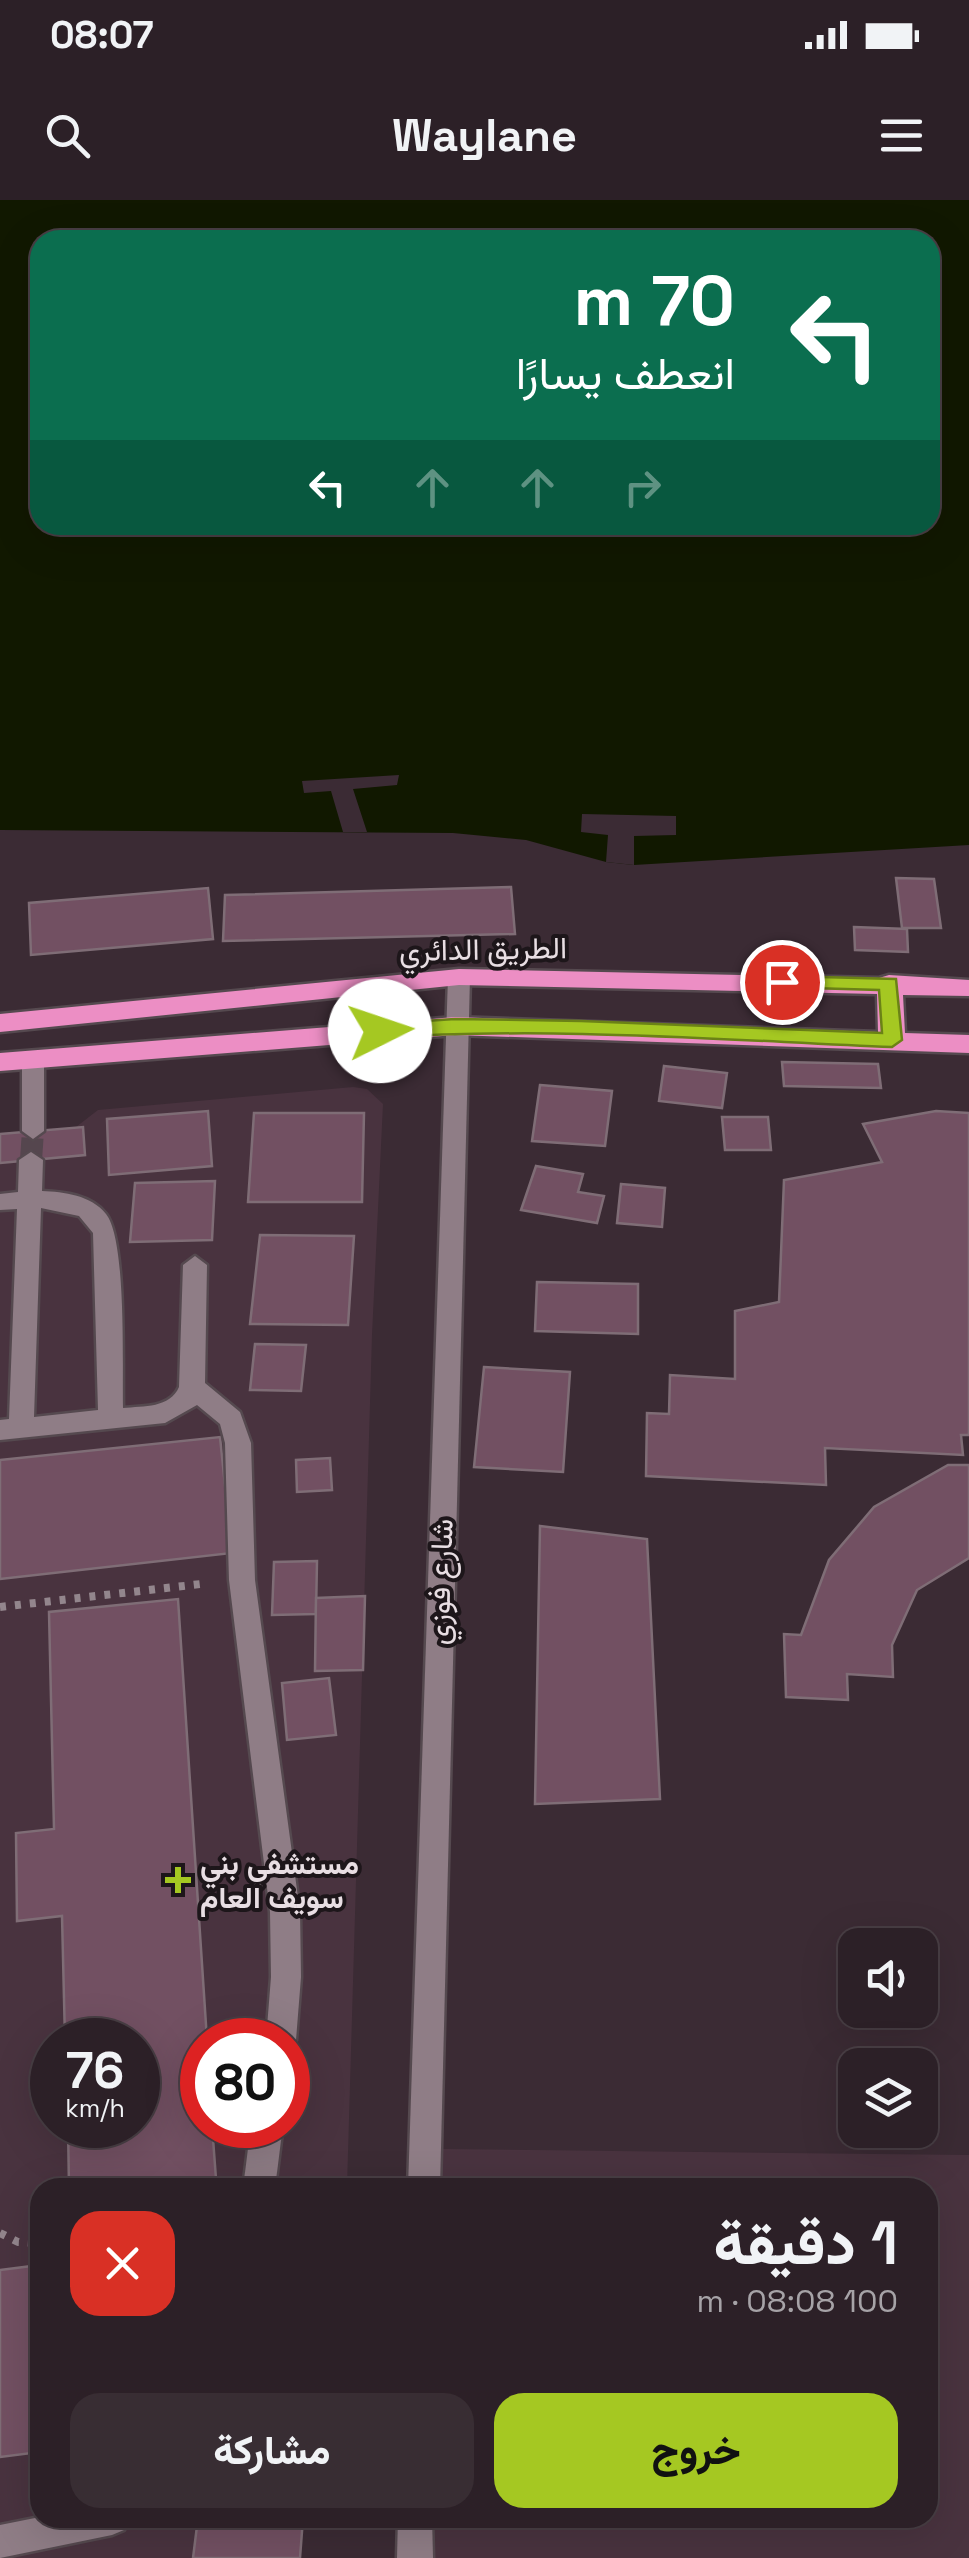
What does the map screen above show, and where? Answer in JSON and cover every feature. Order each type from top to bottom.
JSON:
[{"type":"highway","name":"الطريق الدائري","points":[[0,1023],[459,977],[969,988]]},
{"type":"highway","points":[[889,984],[892,1040]]},
{"type":"highway","points":[[0,1062],[455,1026],[969,1044]]},
{"type":"street","name":"شارع فوزي","points":[[424,2178],[459,977]]},
{"type":"street","points":[[32,1059],[33,1131]]},
{"type":"street","points":[[31,1160],[10,1428],[176,1409],[192,1388],[195,1265]]},
{"type":"street","points":[[0,1202],[30,1200],[83,1206],[101,1222],[105,1233],[111,1418]]},
{"type":"street","points":[[192,1388],[220,1408],[236,1429],[242,1580],[285,1912],[283,2018]]},
{"type":"street","points":[[260,2178],[265,2148]]},
{"type":"street","points":[[0,2544],[69,2528]]},
{"type":"street","points":[[414,2558],[416,2528]]},
{"type":"path","points":[[0,1607],[242,1580]]},
{"type":"path","points":[[0,2233],[18,2242],[30,2243]]},
{"type":"shaded area","points":[[0,200],[969,200],[969,845],[634,865],[606,862],[526,840],[453,833],[0,830]]},
{"type":"shaded area","name":"مستشفي بني سويف العام","points":[[353,1087],[367,1089],[383,1104],[372,1335],[347,2178],[30,2178],[30,2528],[197,2528],[193,2558],[0,2558],[0,1134],[76,1127],[98,1110]]},
{"type":"shaded area","points":[[439,2149],[969,2155],[969,2558],[423,2558],[424,2528],[938,2528],[938,2178],[437,2178]]},
{"type":"pier","points":[[399,775],[397,785],[353,789],[367,832],[343,832],[331,791],[304,793],[302,781]]},
{"type":"pier","points":[[582,814],[676,816],[676,835],[634,836],[634,865],[606,862],[608,835],[581,832]]},
{"type":"building","points":[[896,878],[934,879],[941,928],[902,928]]},
{"type":"building","points":[[511,887],[515,934],[223,941],[225,895]]},
{"type":"building","points":[[208,888],[213,939],[31,955],[29,903]]},
{"type":"building","points":[[854,927],[907,929],[908,952],[855,950]]},
{"type":"building","points":[[782,1062],[878,1064],[881,1088],[784,1086]]},
{"type":"building","points":[[664,1066],[727,1073],[722,1108],[659,1101]]},
{"type":"building","points":[[540,1085],[612,1091],[605,1146],[532,1141]]},
{"type":"building","points":[[208,1111],[212,1166],[109,1175],[107,1119]]},
{"type":"building","points":[[936,1111],[969,1113],[969,1435],[961,1435],[963,1455],[825,1448],[826,1485],[646,1476],[647,1413],[669,1414],[670,1375],[735,1379],[735,1311],[779,1302],[784,1180],[882,1162],[863,1124]]},
{"type":"building","points":[[254,1113],[364,1113],[362,1202],[248,1202]]},
{"type":"building","points":[[722,1117],[768,1117],[771,1150],[725,1150]]},
{"type":"building","points":[[83,1127],[85,1155],[0,1163],[0,1134]]},
{"type":"building","points":[[536,1166],[583,1174],[578,1192],[604,1196],[597,1223],[521,1210]]},
{"type":"building","points":[[215,1181],[212,1240],[130,1242],[135,1183]]},
{"type":"building","points":[[621,1184],[665,1188],[662,1227],[617,1223]]},
{"type":"building","points":[[260,1235],[354,1236],[348,1325],[250,1324]]},
{"type":"building","points":[[537,1282],[638,1284],[638,1334],[535,1331]]},
{"type":"building","points":[[255,1344],[306,1345],[301,1391],[250,1390]]},
{"type":"building","points":[[484,1367],[570,1372],[563,1472],[474,1467]]},
{"type":"building","points":[[220,1437],[232,1553],[0,1579],[0,1460]]},
{"type":"building","points":[[330,1458],[332,1490],[297,1492],[296,1460]]},
{"type":"building","points":[[948,1465],[969,1465],[969,1558],[917,1590],[892,1645],[893,1677],[847,1674],[848,1700],[786,1697],[784,1634],[801,1635],[829,1560],[874,1507]]},
{"type":"building","points":[[540,1526],[647,1539],[660,1799],[535,1804]]},
{"type":"building","points":[[317,1561],[316,1614],[272,1615],[274,1562]]},
{"type":"building","points":[[365,1596],[363,1670],[315,1671],[316,1598]]},
{"type":"building","points":[[178,1599],[206,2018],[180,2018],[180,2148],[214,2148],[216,2178],[69,2178],[68,2148],[160,2148],[160,2018],[64,2018],[62,1916],[17,1921],[16,1833],[54,1829],[49,1612]]},
{"type":"building","points":[[329,1678],[336,1735],[287,1740],[282,1683]]},
{"type":"building","points":[[30,2266],[30,2453],[0,2457],[0,2270]]},
{"type":"building","points":[[197,2528],[302,2528],[300,2558],[193,2558]]},
{"type":"tunnel","points":[[31,1160],[33,1131]]},
{"type":"place","name":"مستشفي بني سويف العام","points":[[178,1880]]},
{"type":"route","points":[[380,1031],[455,1026],[581,1028],[892,1040],[889,984],[782,982]]}]
